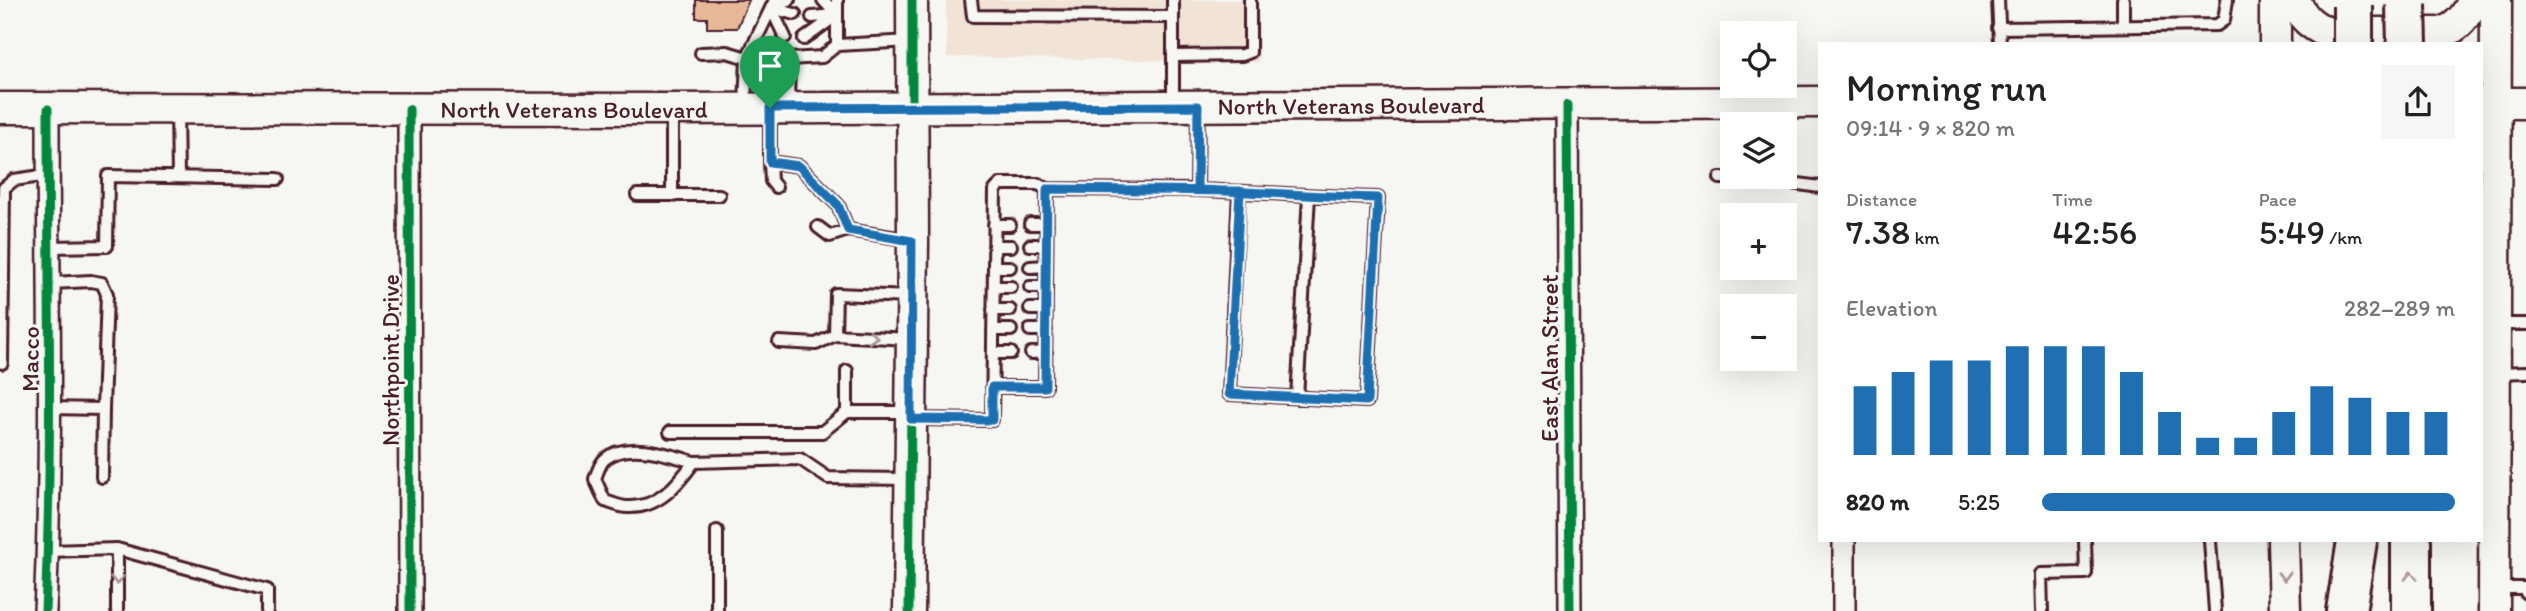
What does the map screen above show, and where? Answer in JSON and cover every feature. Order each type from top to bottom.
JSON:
[{"type":"highway","points":[[2353,3],[2353,42]]},
{"type":"highway","points":[[2406,3],[2407,42]]},
{"type":"highway","points":[[2346,611],[2358,542]]},
{"type":"highway","points":[[2358,542],[2359,611]]},
{"type":"highway","points":[[2411,542],[2411,611]]},
{"type":"main road","points":[[909,611],[912,0]]},
{"type":"main road","points":[[2275,0],[2275,42]]},
{"type":"main road","points":[[2295,0],[2300,13],[2311,25],[2328,33],[2441,33],[2450,30],[2463,19],[2474,0]]},
{"type":"main road","points":[[2494,600],[2494,310],[2489,103],[2496,0]]},
{"type":"main road","name":"North Veterans Boulevard","points":[[1768,112],[1818,102]]},
{"type":"main road","points":[[2489,103],[2526,103]]},
{"type":"main road","name":"North Veterans Boulevard","points":[[0,108],[1567,105],[1738,112]]},
{"type":"main road","points":[[2483,260],[2494,310]]},
{"type":"main road","points":[[2283,542],[2285,611]]},
{"type":"street","name":"East Alan Street","points":[[1567,105],[1570,611]]},
{"type":"street","name":"Macco","points":[[45,611],[51,283],[48,108]]},
{"type":"street","name":"Northpoint Drive","points":[[409,109],[410,611]]},
{"type":"street","points":[[1843,542],[1844,611]]},
{"type":"lane","points":[[773,4],[789,0]]},
{"type":"lane","points":[[823,0],[837,15]]},
{"type":"lane","points":[[837,0],[837,45]]},
{"type":"lane","points":[[971,0],[973,16],[1173,17]]},
{"type":"lane","points":[[1173,0],[1173,56],[1186,106],[1197,190]]},
{"type":"lane","points":[[1173,56],[1242,55],[1250,52],[1250,0]]},
{"type":"lane","points":[[1998,0],[2000,42]]},
{"type":"lane","points":[[2123,0],[2123,26]]},
{"type":"lane","points":[[1998,29],[2217,25],[2224,20],[2227,0]]},
{"type":"lane","points":[[773,4],[795,14]]},
{"type":"lane","points":[[773,4],[785,37]]},
{"type":"lane","points":[[773,4],[747,58],[768,108],[771,181],[776,187]]},
{"type":"lane","points":[[813,17],[837,15]]},
{"type":"lane","points":[[804,39],[837,15]]},
{"type":"lane","points":[[701,53],[727,52],[747,58],[789,59],[822,57],[837,45],[912,41]]},
{"type":"lane","points":[[768,108],[789,59]]},
{"type":"lane","points":[[672,108],[672,195]]},
{"type":"lane","points":[[177,109],[177,177]]},
{"type":"lane","points":[[770,162],[799,166],[838,205],[848,230]]},
{"type":"lane","points":[[2,363],[4,188],[14,180],[48,175]]},
{"type":"lane","points":[[50,247],[107,246],[108,176],[278,179]]},
{"type":"lane","points":[[1797,183],[1818,187]]},
{"type":"lane","points":[[670,432],[822,432],[847,412],[992,420],[995,190],[1001,184],[1038,184],[1047,189],[1240,191],[1378,198],[1367,401],[1229,394],[1240,191]]},
{"type":"lane","points":[[992,387],[1045,387],[1047,189]]},
{"type":"lane","points":[[637,195],[719,195]]},
{"type":"lane","points":[[1297,398],[1309,196]]},
{"type":"lane","points":[[1030,224],[1046,224]]},
{"type":"lane","points":[[994,225],[1010,225]]},
{"type":"lane","points":[[818,227],[830,236],[848,230],[912,241]]},
{"type":"lane","points":[[1030,245],[1046,245]]},
{"type":"lane","points":[[994,246],[1011,246]]},
{"type":"lane","points":[[1030,267],[1046,266]]},
{"type":"lane","points":[[994,267],[1010,267]]},
{"type":"lane","points":[[51,283],[102,283],[107,294],[102,477]]},
{"type":"lane","points":[[994,287],[1010,287]]},
{"type":"lane","points":[[1030,287],[1046,287]]},
{"type":"lane","points":[[835,335],[836,294],[912,297]]},
{"type":"lane","points":[[1030,309],[1046,309]]},
{"type":"lane","points":[[993,310],[1010,310]]},
{"type":"lane","points":[[2494,310],[2526,324]]},
{"type":"lane","points":[[993,330],[1011,330]]},
{"type":"lane","points":[[1030,330],[1046,330]]},
{"type":"lane","points":[[779,342],[816,344],[835,335],[911,339]]},
{"type":"lane","points":[[1031,353],[1046,352]]},
{"type":"lane","points":[[993,353],[1011,353]]},
{"type":"lane","points":[[846,371],[847,412]]},
{"type":"lane","points":[[2494,373],[2526,372]]},
{"type":"lane","points":[[48,408],[103,410]]},
{"type":"lane","points":[[694,462],[678,485],[655,501],[627,507],[605,501],[595,479],[604,459],[621,451],[653,450],[694,462],[800,459],[828,478],[910,479]]},
{"type":"lane","points":[[717,611],[718,531]]},
{"type":"lane","points":[[2042,611],[2041,574],[2085,573],[2085,542]]},
{"type":"lane","points":[[2210,542],[2215,611]]},
{"type":"lane","points":[[48,551],[117,549],[267,590],[267,611]]},
{"type":"lane","points":[[117,549],[117,611]]},
{"type":"lane","points":[[2494,600],[2526,588],[2526,593]]},
{"type":"shaded area","points":[[946,0],[1258,0],[1259,62],[947,57]]},
{"type":"building","points":[[696,0],[749,0],[737,28],[707,28],[707,18],[696,18]]},
{"type":"cycle path","points":[[912,0],[912,107]]},
{"type":"cycle path","points":[[1567,105],[1570,611]]},
{"type":"cycle path","points":[[45,611],[49,423],[48,109]]},
{"type":"cycle path","points":[[409,109],[410,611]]},
{"type":"cycle path","points":[[909,611],[912,297]]},
{"type":"route","points":[[770,108],[770,162],[799,166],[838,205],[848,230],[912,241],[911,419],[992,420],[992,387],[1045,387],[1047,189],[1240,191],[1229,394],[1367,401],[1378,198],[1309,196],[1240,191],[1197,190],[1198,106],[770,108]]}]
